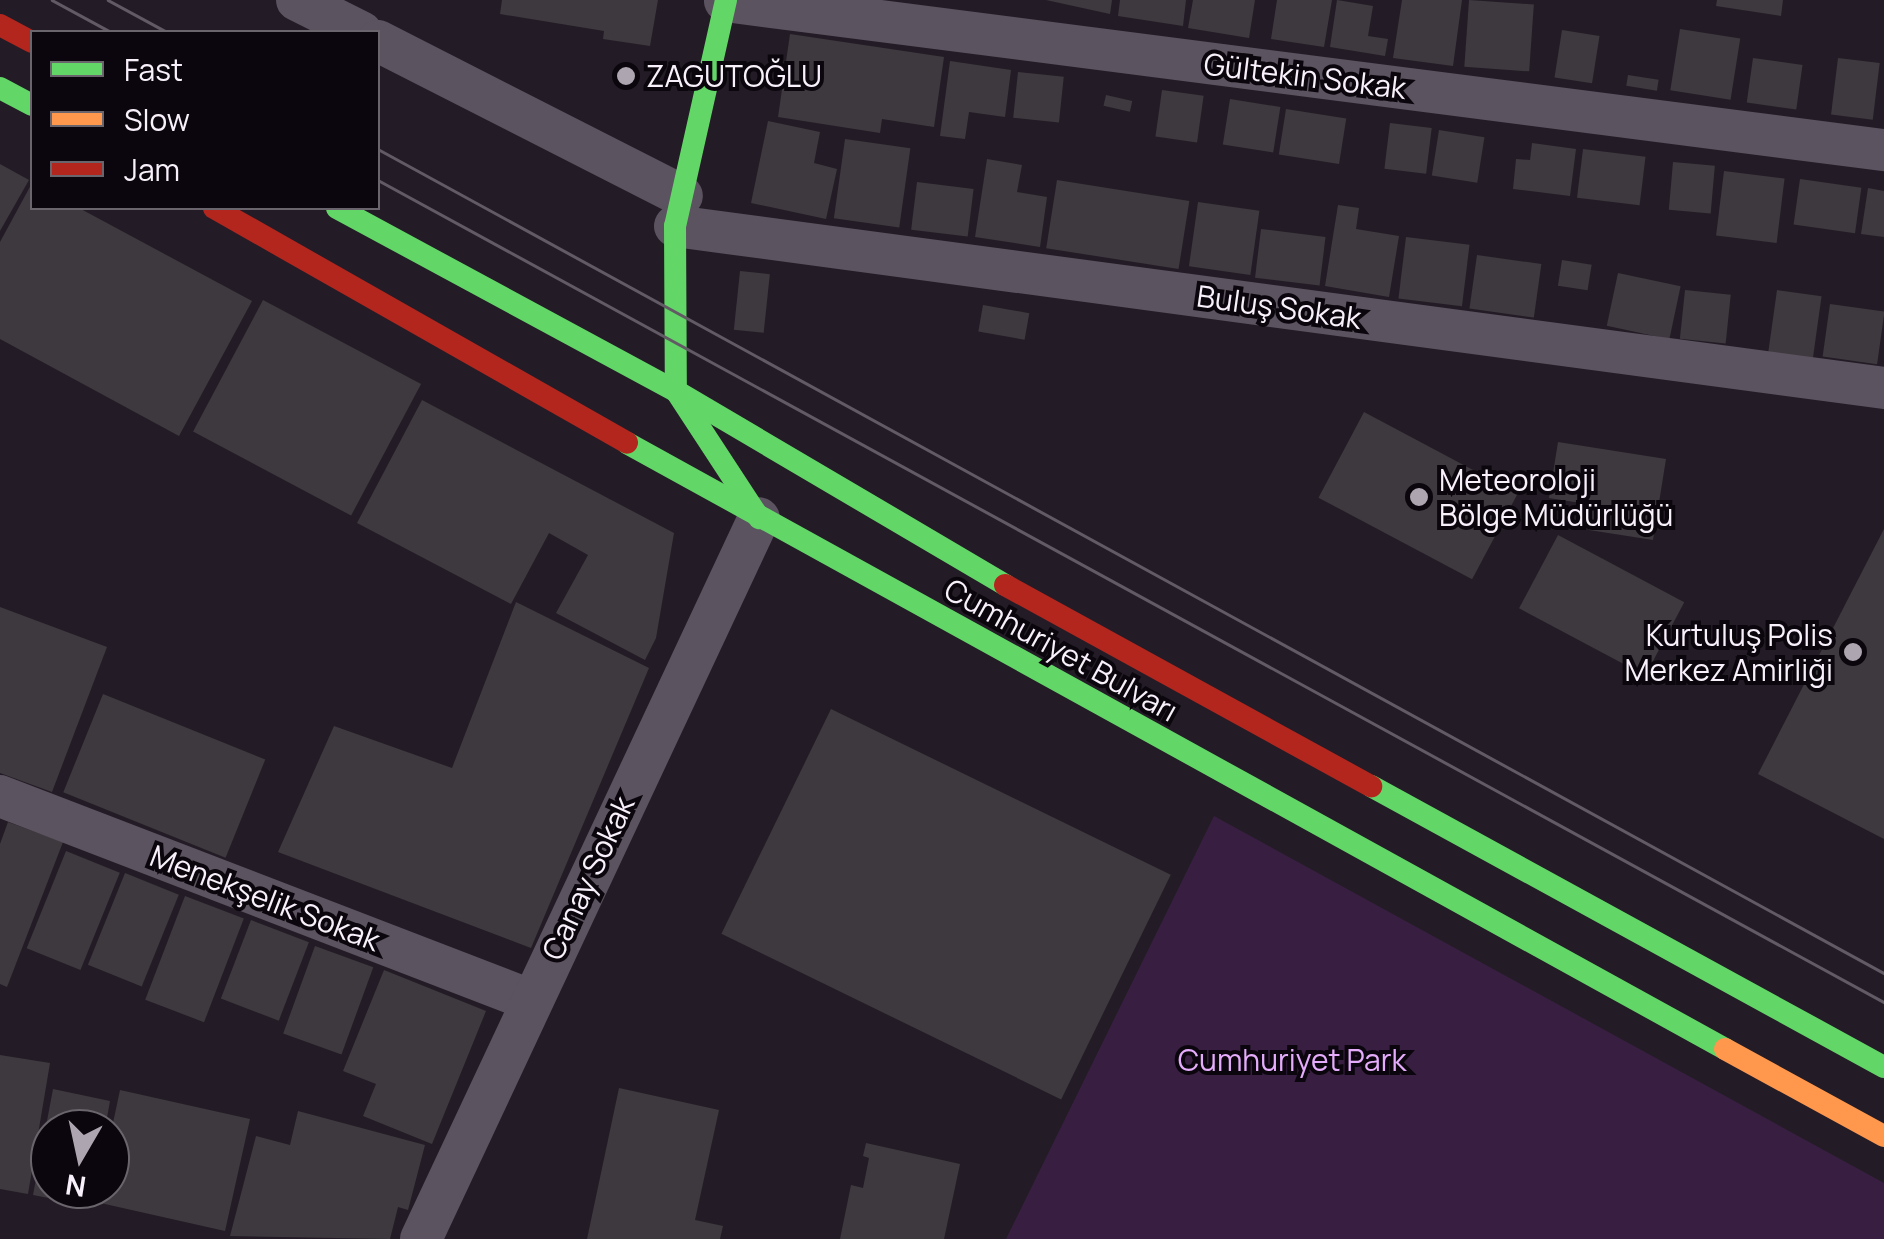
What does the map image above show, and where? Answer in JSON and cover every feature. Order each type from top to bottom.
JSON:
[{"type":"main road","points":[[725,0],[679,211],[676,391],[759,518]]},
{"type":"main road","points":[[0,25],[30,41]]},
{"type":"main road","points":[[0,88],[30,104]]},
{"type":"main road","name":"Cumhuriyet Bulvarı","points":[[218,210],[759,518],[1884,1136]]},
{"type":"main road","name":"Cumhuriyet Bulvarı","points":[[341,210],[676,391],[1033,602],[1884,1067]]},
{"type":"street","points":[[297,0],[357,30]]},
{"type":"street","name":"Gültekin Sokak","points":[[725,0],[1884,150]]},
{"type":"street","name":"Buluş Sokak","points":[[380,42],[679,211],[1884,388]]},
{"type":"street","name":"Canay Sokak","points":[[421,1239],[759,518]]},
{"type":"street","name":"Menekşelik Sokak","points":[[0,796],[530,1000]]},
{"type":"green space","name":"Cumhuriyet Park","points":[[1214,816],[1884,1183],[1884,1239],[1006,1239]]},
{"type":"building","points":[[502,0],[658,0],[650,46],[603,39],[604,31],[500,14]]},
{"type":"building","points":[[1046,0],[1112,0],[1110,14]]},
{"type":"building","points":[[1120,0],[1186,0],[1183,26],[1118,16]]},
{"type":"building","points":[[1193,0],[1255,0],[1249,38],[1188,28]]},
{"type":"building","points":[[1277,0],[1332,0],[1324,47],[1271,39]]},
{"type":"building","points":[[1337,0],[1373,6],[1368,36],[1388,39],[1385,56],[1330,47]]},
{"type":"building","points":[[1402,0],[1462,0],[1453,66],[1393,58]]},
{"type":"building","points":[[1469,0],[1534,5],[1529,71],[1464,67]]},
{"type":"building","points":[[1717,0],[1783,0],[1781,16],[1716,6]]},
{"type":"building","points":[[1680,29],[1740,39],[1731,100],[1670,90]]},
{"type":"building","points":[[1562,30],[1600,36],[1592,83],[1554,77]]},
{"type":"building","points":[[790,34],[944,57],[934,127],[882,119],[880,133],[778,117]]},
{"type":"building","points":[[1753,58],[1803,65],[1796,110],[1747,103]]},
{"type":"building","points":[[1838,58],[1880,63],[1873,120],[1831,115]]},
{"type":"building","points":[[950,61],[1011,70],[1005,117],[969,112],[965,139],[940,136]]},
{"type":"building","points":[[1018,72],[1064,77],[1059,123],[1013,118]]},
{"type":"building","points":[[1628,75],[1659,80],[1657,91],[1626,86]]},
{"type":"building","points":[[1162,90],[1204,96],[1197,142],[1155,137]]},
{"type":"building","points":[[1106,95],[1132,101],[1130,112],[1104,106]]},
{"type":"building","points":[[1230,99],[1280,107],[1273,152],[1223,144]]},
{"type":"building","points":[[1286,109],[1346,119],[1339,164],[1279,154]]},
{"type":"building","points":[[768,121],[820,132],[814,163],[837,169],[826,219],[751,203]]},
{"type":"building","points":[[1390,123],[1432,128],[1426,174],[1384,169]]},
{"type":"building","points":[[1439,130],[1484,137],[1477,183],[1432,175]]},
{"type":"building","points":[[845,139],[910,148],[899,227],[834,218]]},
{"type":"building","points":[[1532,143],[1576,149],[1570,196],[1513,189],[1516,159],[1530,160]]},
{"type":"building","points":[[1583,149],[1646,157],[1640,205],[1577,198]]},
{"type":"building","points":[[987,159],[1022,165],[1017,192],[1047,197],[1040,247],[975,237]]},
{"type":"building","points":[[1673,162],[1715,166],[1711,213],[1669,210]]},
{"type":"building","points":[[0,164],[29,180],[0,231]]},
{"type":"building","points":[[1724,171],[1785,178],[1777,243],[1716,236]]},
{"type":"building","points":[[1800,179],[1861,188],[1855,233],[1794,225]]},
{"type":"building","points":[[1057,180],[1189,201],[1179,269],[1046,248]]},
{"type":"building","points":[[917,182],[974,189],[968,237],[911,230]]},
{"type":"building","points":[[30,187],[30,210],[83,210],[252,301],[179,436],[0,339],[0,242]]},
{"type":"building","points":[[1868,188],[1884,191],[1884,237],[1861,234]]},
{"type":"building","points":[[1198,202],[1259,211],[1250,275],[1189,266]]},
{"type":"building","points":[[1338,205],[1359,208],[1356,229],[1399,236],[1389,297],[1325,286]]},
{"type":"building","points":[[1261,229],[1326,237],[1320,286],[1255,278]]},
{"type":"building","points":[[1406,237],[1470,245],[1462,306],[1398,299]]},
{"type":"building","points":[[1477,255],[1541,264],[1534,318],[1469,308]]},
{"type":"building","points":[[1562,260],[1592,265],[1588,290],[1558,286]]},
{"type":"building","points":[[740,271],[770,274],[764,333],[734,330]]},
{"type":"building","points":[[1618,273],[1681,286],[1669,339],[1607,326]]},
{"type":"building","points":[[1685,290],[1731,295],[1726,344],[1680,339]]},
{"type":"building","points":[[1777,290],[1822,296],[1813,359],[1768,352]]},
{"type":"building","points":[[263,300],[421,384],[351,516],[193,432]]},
{"type":"building","points":[[1830,304],[1884,312],[1877,364],[1823,356]]},
{"type":"building","points":[[983,305],[1029,313],[1025,340],[978,332]]},
{"type":"building","points":[[422,400],[674,533],[656,638],[645,660],[556,613],[588,555],[549,533],[511,604],[357,523]]},
{"type":"building","name":"Meteoroloji Bölge Müdürlüğü","points":[[1364,412],[1518,494],[1472,579],[1318,498]]},
{"type":"building","points":[[1558,442],[1666,459],[1653,540],[1589,530],[1593,505],[1549,498]]},
{"type":"building","name":"Kurtuluş Polis Merkez Amirliği","points":[[1884,529],[1884,839],[1758,774]]},
{"type":"building","name":"Meteoroloji Bölge Müdürlüğü","points":[[1558,535],[1684,602],[1645,675],[1519,608]]},
{"type":"building","points":[[516,602],[649,668],[531,948],[278,852],[334,726],[452,768]]},
{"type":"building","points":[[0,607],[107,647],[52,792],[0,773]]},
{"type":"building","points":[[103,694],[265,760],[226,858],[63,792]]},
{"type":"building","points":[[831,709],[1171,875],[1061,1099],[721,934]]},
{"type":"building","points":[[8,822],[63,842],[7,987],[0,984],[0,844]]},
{"type":"building","points":[[66,851],[120,873],[80,970],[27,948]]},
{"type":"building","points":[[125,873],[179,895],[142,987],[88,965]]},
{"type":"building","points":[[185,896],[244,919],[204,1022],[145,1000]]},
{"type":"building","points":[[251,920],[309,942],[279,1021],[221,998]]},
{"type":"building","points":[[315,946],[373,967],[341,1055],[283,1033]]},
{"type":"building","points":[[384,970],[486,1011],[432,1144],[363,1116],[376,1084],[343,1071]]},
{"type":"building","points":[[0,1055],[50,1063],[42,1109],[30,1109],[28,1194],[0,1189]]},
{"type":"building","points":[[619,1088],[719,1110],[695,1220],[723,1226],[720,1239],[587,1239]]},
{"type":"building","points":[[53,1089],[110,1101],[109,1109],[49,1109]]},
{"type":"building","points":[[120,1090],[250,1119],[225,1231],[127,1209],[130,1109],[116,1109]]},
{"type":"building","points":[[298,1111],[425,1145],[408,1210],[398,1207],[390,1239],[230,1236],[256,1136],[290,1145]]},
{"type":"building","points":[[866,1143],[960,1164],[944,1239],[840,1239],[851,1185],[863,1188],[869,1158],[863,1156]]},
{"type":"tram line","points":[[52,0],[107,30]]},
{"type":"tram line","points":[[108,0],[163,30]]},
{"type":"tram line","points":[[380,150],[1884,973]]},
{"type":"tram line","points":[[380,181],[1884,1002]]},
{"type":"traffic: fast","points":[[726,0],[675,226],[676,391],[759,518]]},
{"type":"traffic: fast","points":[[0,88],[30,104]]},
{"type":"traffic: fast","points":[[341,210],[676,391],[1005,585]]},
{"type":"traffic: fast","points":[[627,443],[1725,1049]]},
{"type":"traffic: fast","points":[[1371,786],[1884,1067]]},
{"type":"traffic: slow","points":[[1725,1049],[1884,1136]]},
{"type":"traffic: jam","points":[[0,25],[30,41]]},
{"type":"traffic: jam","points":[[218,210],[627,443]]},
{"type":"traffic: jam","points":[[1005,585],[1371,786]]},
{"type":"place","name":"ZAGUTOĞLU","points":[[626,76]]},
{"type":"place","name":"Meteoroloji Bölge Müdürlüğü","points":[[1419,497]]},
{"type":"place","name":"Kurtuluş Polis Merkez Amirliği","points":[[1853,652]]}]
